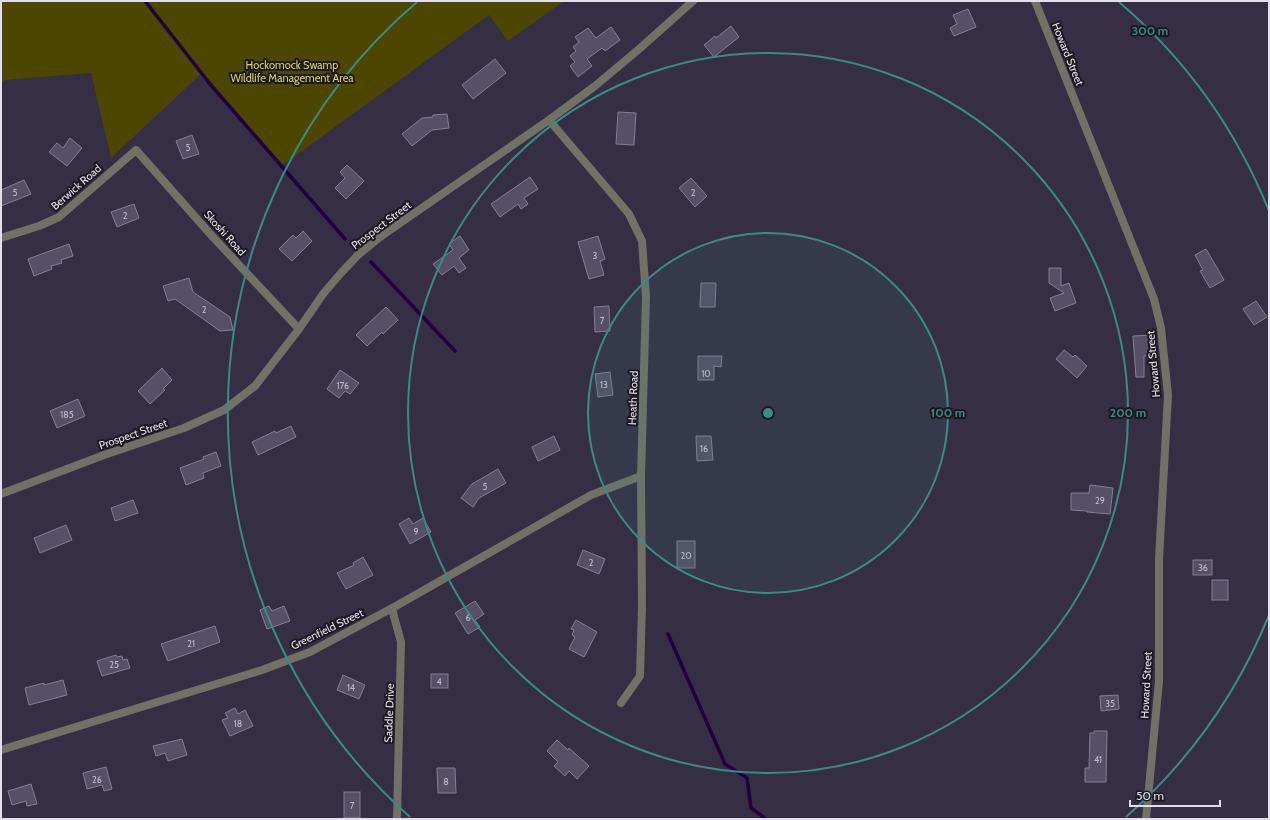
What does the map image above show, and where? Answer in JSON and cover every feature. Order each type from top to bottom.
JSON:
[{"type":"street","name":"Prospect Street","points":[[1,494],[111,453],[184,428],[224,410],[255,386],[299,329],[323,294],[358,255],[380,237],[450,187],[549,120],[595,86],[693,1]]},
{"type":"street","name":"Howard Street","points":[[1035,1],[1150,290],[1162,334],[1168,395],[1159,559],[1159,681],[1146,819]]},
{"type":"street","name":"Heath Road","points":[[549,120],[629,214],[642,241],[646,297],[641,476],[642,605],[640,676],[622,704]]},
{"type":"street","name":"Skoshi Road","points":[[136,150],[212,236],[299,329]]},
{"type":"street","name":"Berwick Road","points":[[1,238],[39,226],[59,217],[136,150]]},
{"type":"street","name":"Greenfield Street","points":[[1,750],[262,670],[310,652],[392,609],[591,496],[641,476]]},
{"type":"street","name":"Saddle Drive","points":[[392,609],[401,642],[397,819]]},
{"type":"green space","name":"Hockomock Swamp Wildlife Management Area","points":[[1,1],[564,1],[508,41],[489,15],[280,167],[201,74],[111,158],[91,73],[5,80],[1,83]]},
{"type":"building","points":[[968,9],[976,27],[954,36],[950,28],[957,24],[953,15]]},
{"type":"building","points":[[731,26],[739,37],[714,57],[704,45]]},
{"type":"building","points":[[611,27],[620,40],[605,51],[602,48],[587,59],[592,66],[578,77],[570,66],[575,62],[570,56],[576,51],[573,47],[579,42],[575,37],[588,28],[596,38]]},
{"type":"building","points":[[495,59],[506,73],[473,99],[462,85]]},
{"type":"building","points":[[618,112],[636,113],[634,145],[616,144]]},
{"type":"building","points":[[447,114],[449,128],[432,130],[412,146],[402,134],[422,118],[433,117],[433,115]]},
{"type":"building","points":[[192,135],[199,154],[183,159],[176,141]]},
{"type":"building","points":[[70,138],[82,148],[67,166],[49,152],[57,143],[63,148]]},
{"type":"building","points":[[347,165],[364,181],[346,199],[335,188],[345,178],[340,172]]},
{"type":"building","points":[[530,177],[538,189],[524,198],[528,204],[521,209],[518,204],[500,217],[491,204]]},
{"type":"building","points":[[691,178],[707,196],[695,207],[679,188]]},
{"type":"building","points":[[24,180],[31,194],[1,206],[1,190]]},
{"type":"building","points":[[134,204],[139,218],[117,227],[111,212]]},
{"type":"building","points":[[303,231],[312,241],[292,261],[279,249],[293,235],[296,238]]},
{"type":"building","points":[[460,236],[469,250],[459,258],[466,268],[459,273],[454,266],[442,275],[433,264],[453,250],[449,244]]},
{"type":"building","points":[[598,236],[605,259],[600,261],[604,275],[589,279],[578,242]]},
{"type":"building","points":[[69,244],[73,256],[61,260],[62,263],[51,266],[52,269],[34,276],[28,259]]},
{"type":"building","points":[[1206,249],[1224,280],[1210,288],[1200,271],[1203,270],[1195,255]]},
{"type":"building","points":[[1049,268],[1061,268],[1061,286],[1069,283],[1076,303],[1055,311],[1050,298],[1064,293],[1049,283]]},
{"type":"building","points":[[189,278],[193,292],[230,317],[233,330],[220,331],[175,299],[168,301],[163,286]]},
{"type":"building","points":[[701,283],[716,283],[715,307],[700,307]]},
{"type":"building","points":[[1256,301],[1267,317],[1254,325],[1243,309]]},
{"type":"building","points":[[609,306],[610,331],[595,332],[594,307]]},
{"type":"building","points":[[386,307],[398,320],[367,346],[356,335]]},
{"type":"building","points":[[1150,335],[1151,355],[1144,356],[1144,377],[1136,377],[1133,336]]},
{"type":"building","points":[[1064,350],[1073,357],[1075,355],[1087,366],[1077,378],[1056,359]]},
{"type":"building","points":[[698,356],[722,356],[721,367],[714,366],[714,380],[698,380]]},
{"type":"building","points":[[162,368],[172,380],[163,389],[165,390],[150,404],[138,391]]},
{"type":"building","points":[[340,370],[359,383],[350,394],[345,391],[339,398],[327,389]]},
{"type":"building","points":[[610,372],[613,395],[598,397],[595,374]]},
{"type":"building","points":[[78,399],[85,416],[57,428],[50,411]]},
{"type":"building","points":[[291,426],[296,437],[258,455],[252,442],[275,431],[276,433]]},
{"type":"building","points":[[554,436],[560,450],[538,461],[532,447]]},
{"type":"building","points":[[696,436],[711,436],[713,460],[697,461]]},
{"type":"building","points":[[216,452],[221,466],[203,473],[204,478],[186,485],[180,468],[204,459],[203,457]]},
{"type":"building","points":[[498,469],[506,483],[479,498],[473,507],[461,498],[472,484]]},
{"type":"building","points":[[1090,485],[1113,488],[1110,514],[1071,510],[1071,493],[1089,493]]},
{"type":"building","points":[[133,500],[138,513],[115,521],[111,508]]},
{"type":"building","points":[[409,518],[413,524],[423,518],[431,532],[410,544],[399,524]]},
{"type":"building","points":[[66,525],[72,540],[40,553],[34,538]]},
{"type":"building","points":[[677,541],[695,541],[695,568],[677,568]]},
{"type":"building","points":[[583,550],[605,559],[599,574],[577,565]]},
{"type":"building","points":[[363,557],[373,575],[346,589],[337,573],[354,565],[353,563]]},
{"type":"building","points":[[1193,560],[1212,560],[1212,575],[1193,575]]},
{"type":"building","points":[[1212,580],[1228,580],[1228,600],[1212,600]]},
{"type":"building","points":[[475,601],[484,614],[475,620],[480,627],[468,634],[455,613]]},
{"type":"building","points":[[269,606],[272,611],[284,606],[290,621],[267,629],[260,610]]},
{"type":"building","points":[[576,620],[597,632],[584,657],[569,649],[575,637],[572,635],[574,630],[571,629]]},
{"type":"building","points":[[215,626],[220,642],[168,661],[161,644]]},
{"type":"building","points":[[116,655],[117,657],[122,656],[123,660],[127,659],[130,668],[102,676],[97,661]]},
{"type":"building","points":[[431,674],[448,674],[448,688],[431,688]]},
{"type":"building","points":[[343,675],[365,685],[359,699],[337,690]]},
{"type":"building","points":[[63,680],[67,695],[29,705],[25,688]]},
{"type":"building","points":[[1118,695],[1119,709],[1101,711],[1100,696]]},
{"type":"building","points":[[235,708],[238,714],[245,710],[253,726],[230,736],[222,720],[228,718],[225,713]]},
{"type":"building","points":[[1094,731],[1107,731],[1106,782],[1085,782],[1085,768],[1089,768],[1090,733],[1094,733]]},
{"type":"building","points":[[182,739],[187,755],[168,761],[165,753],[156,756],[153,746]]},
{"type":"building","points":[[557,740],[568,750],[569,748],[589,766],[577,779],[569,771],[565,776],[554,766],[558,762],[547,751]]},
{"type":"building","points":[[106,767],[112,789],[104,791],[102,785],[87,789],[83,773]]},
{"type":"building","points":[[437,768],[455,768],[456,793],[438,793]]},
{"type":"building","points":[[31,784],[37,804],[27,806],[26,801],[12,805],[8,791]]},
{"type":"building","points":[[344,792],[360,792],[360,818],[344,818]]},
{"type":"waterway","points":[[145,1],[210,84],[345,239]]},
{"type":"waterway","points":[[371,262],[455,351]]},
{"type":"waterway","points":[[668,634],[725,764],[747,778],[751,808],[766,819]]}]
